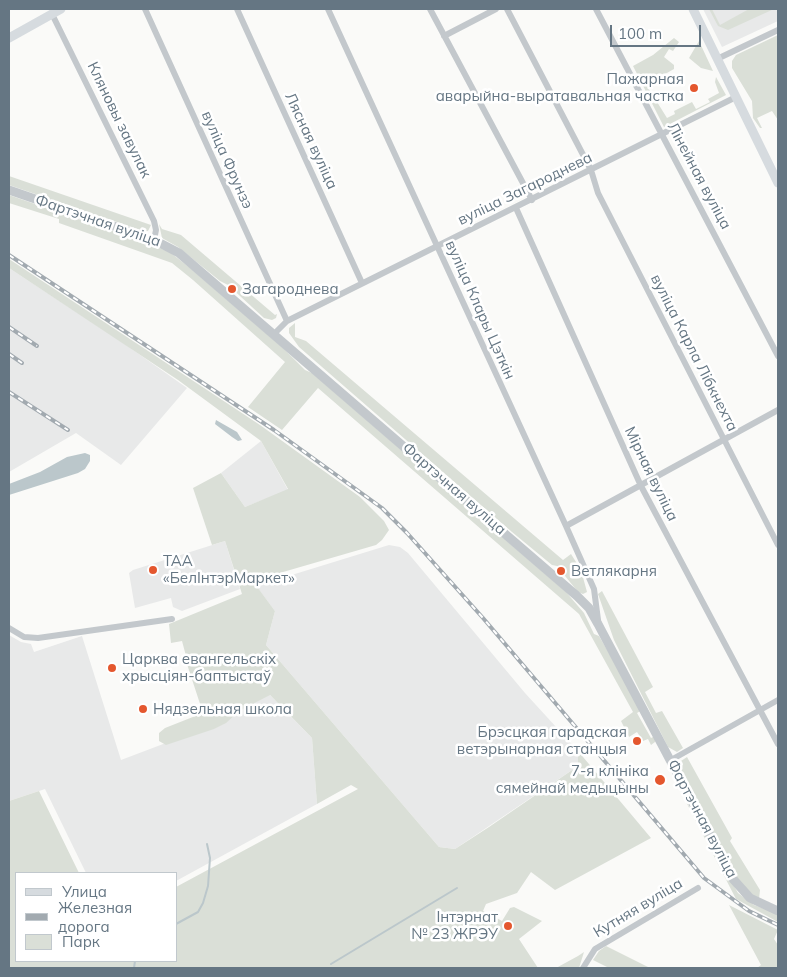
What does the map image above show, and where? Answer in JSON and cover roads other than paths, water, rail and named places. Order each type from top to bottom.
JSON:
[{"type":"main road","points":[[9,38],[61,9]]},
{"type":"main road","points":[[693,9],[778,183]]},
{"type":"street","name":"вуліца Фрунзэ","points":[[144,9],[287,321]]},
{"type":"street","name":"Лясная вуліца","points":[[237,9],[362,283]]},
{"type":"street","name":"вуліца Клары Цэткін","points":[[328,9],[594,589],[598,624]]},
{"type":"street","points":[[430,9],[532,200]]},
{"type":"street","points":[[444,36],[496,9]]},
{"type":"street","name":"вуліца Карла Лібкнехта","points":[[506,9],[591,170],[598,193],[778,545]]},
{"type":"street","name":"Лінейная вуліца","points":[[596,9],[778,356]]},
{"type":"street","name":"Кляновы завулак","points":[[52,14],[154,220],[156,230],[154,240]]},
{"type":"street","points":[[717,58],[778,30]]},
{"type":"street","name":"вуліца Загароднева","points":[[275,334],[287,321],[736,97]]},
{"type":"street","name":"Фартэчная вуліца","points":[[9,190],[154,240],[178,253],[275,334],[562,582],[588,608],[598,624],[738,887],[754,901],[778,911]]},
{"type":"street","name":"Мірная вуліца","points":[[516,208],[641,486],[778,744]]},
{"type":"street","points":[[566,526],[778,410]]},
{"type":"street","points":[[9,628],[24,637],[38,638],[172,619]]},
{"type":"street","points":[[671,760],[778,700]]},
{"type":"street","name":"Кутняя вуліца","points":[[583,968],[592,951],[698,888]]},
{"type":"waterway","points":[[178,923],[198,912],[203,903],[208,886],[210,858],[207,844]]},
{"type":"waterway","points":[[331,964],[457,888]]},
{"type":"waterway","points":[[134,968],[135,962]]},
{"type":"railway","points":[[9,255],[274,430],[382,508],[407,533],[483,618],[704,878],[749,911],[778,925]]},
{"type":"railway","points":[[9,327],[37,346]]},
{"type":"railway","points":[[9,354],[22,363]]},
{"type":"railway","points":[[9,392],[68,430]]},
{"type":"place","name":"Пажарная аварыйна-выратавальная частка","points":[[694,88]]},
{"type":"place","name":"Загароднева","points":[[232,289]]},
{"type":"place","name":"ТАА «БелІнтэрМаркет»","points":[[153,570]]},
{"type":"place","name":"Ветлякарня","points":[[561,571]]},
{"type":"place","name":"Царква евангельскіх хрысціян-баптыстаў","points":[[112,668]]},
{"type":"place","name":"Нядзельная школа","points":[[143,709]]},
{"type":"place","name":"Брэсцкая гарадская ветэрынарная станцыя","points":[[637,741]]},
{"type":"place","name":"7-я клініка сямейнай медыцыны","points":[[660,780]]},
{"type":"place","name":"Інтэрнат № 23 ЖРЭУ","points":[[508,926]]}]
